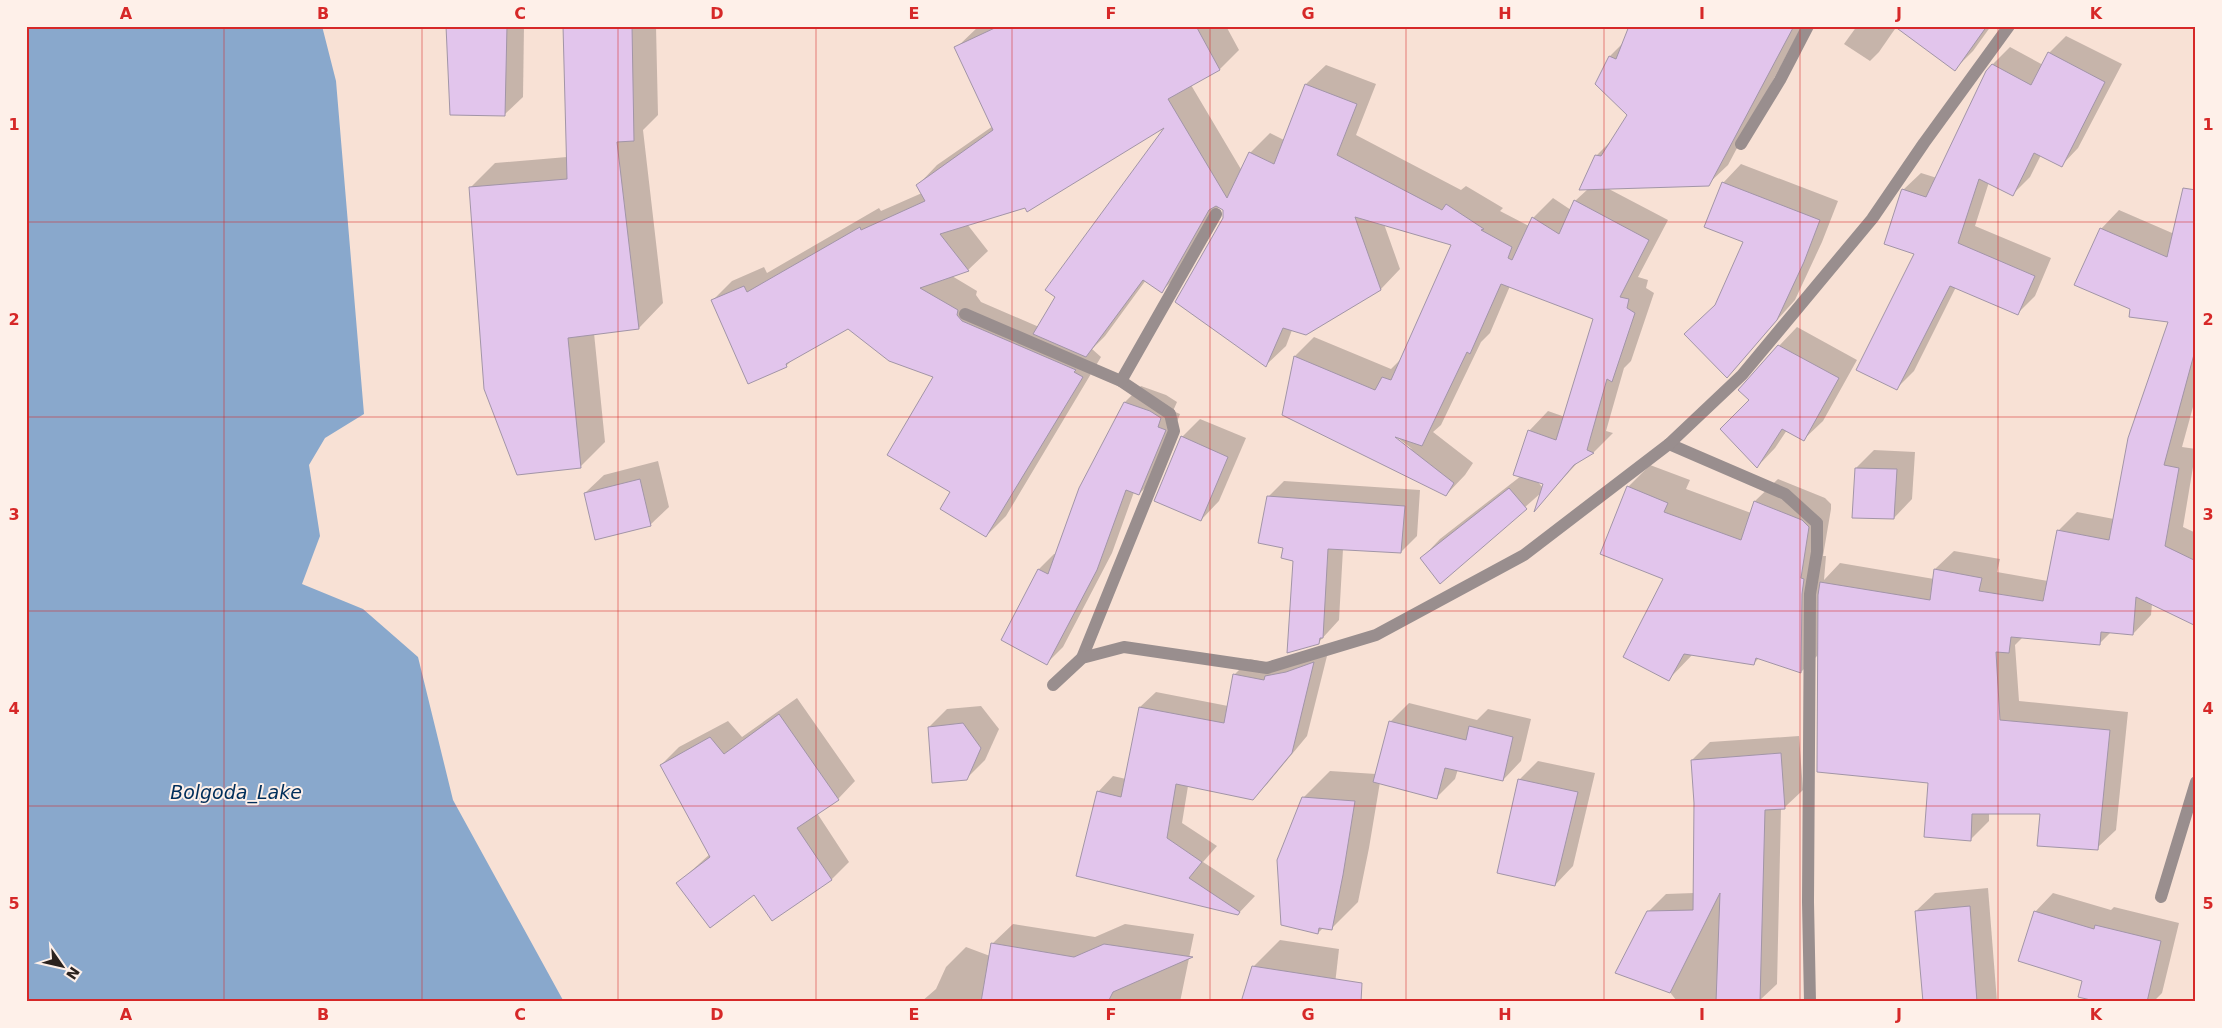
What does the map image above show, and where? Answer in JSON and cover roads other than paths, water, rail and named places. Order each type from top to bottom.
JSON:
[{"type":"street","points":[[1741,144],[1780,80],[1808,26]]},
{"type":"street","points":[[1082,658],[1124,647],[1267,668],[1376,635],[1524,555],[1669,444],[1742,375],[1872,220],[1924,143],[2009,26]]},
{"type":"street","points":[[1121,382],[1216,214]]},
{"type":"street","points":[[965,314],[1121,382],[1170,414],[1174,430],[1082,658],[1053,685]]},
{"type":"street","points":[[1669,444],[1785,494],[1817,523],[1817,552],[1810,594],[1808,902],[1810,1002]]},
{"type":"street","points":[[2161,896],[2196,782]]},
{"type":"water","name":"Bolgoda_Lake","points":[[26,26],[322,26],[336,81],[364,414],[325,438],[309,465],[320,536],[302,584],[363,609],[418,657],[453,800],[564,1002],[26,1002]]}]
